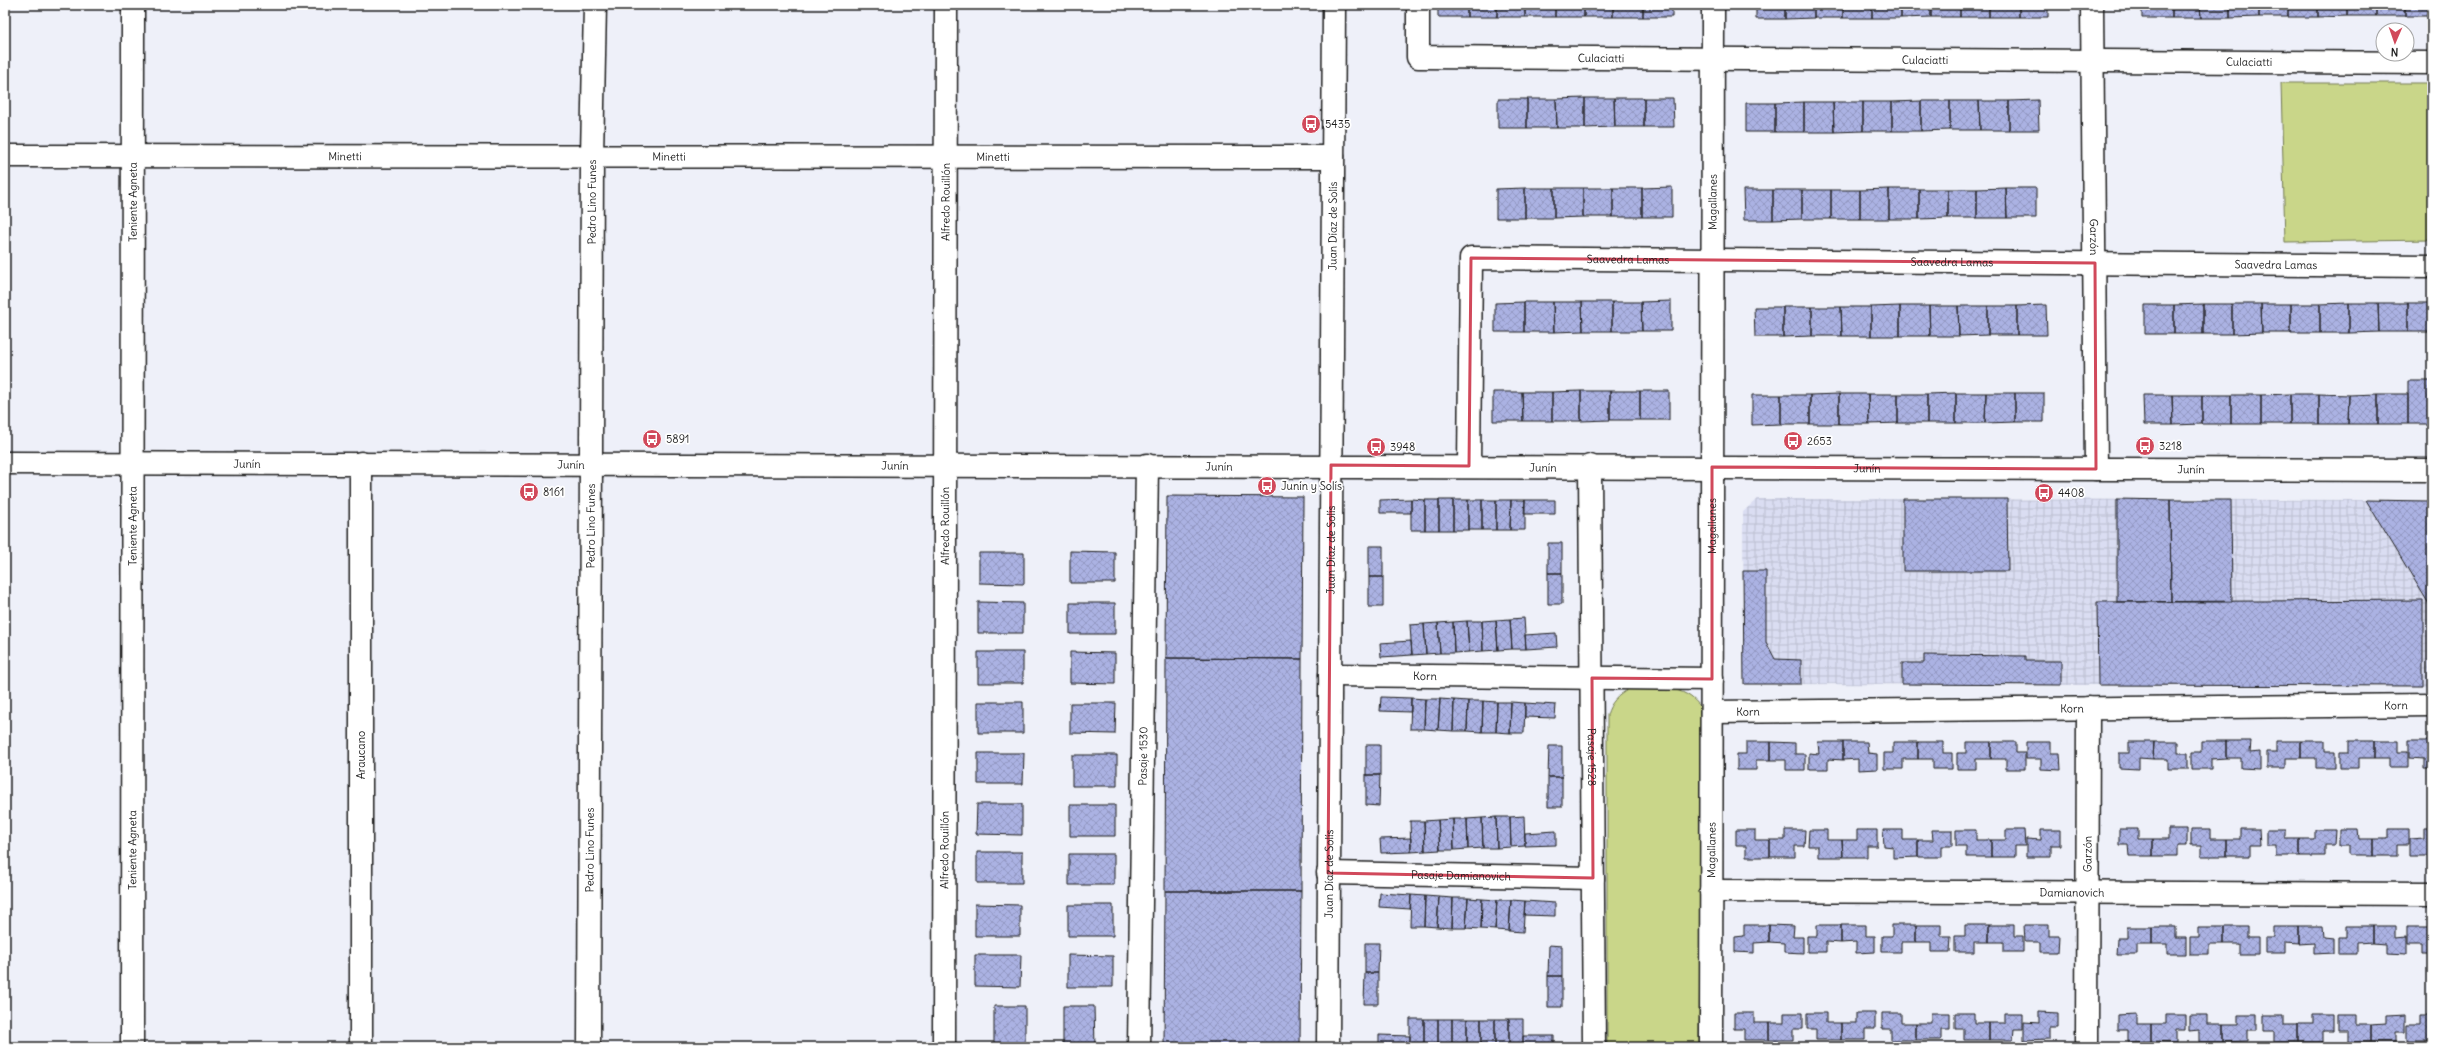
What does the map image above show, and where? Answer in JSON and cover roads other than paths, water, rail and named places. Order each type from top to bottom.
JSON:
[{"type":"street","name":"Teniente Agneta","points":[[132,1047],[134,5]]},
{"type":"street","name":"Pedro Lino Funes","points":[[588,1047],[592,156],[595,5]]},
{"type":"street","name":"Alfredo Rouillón","points":[[944,1047],[946,5]]},
{"type":"street","name":"Juan Díaz de Solís","points":[[1328,1047],[1334,5]]},
{"type":"street","name":"Culaciatti","points":[[1418,5],[1418,57],[2432,63]]},
{"type":"street","name":"Magallanes","points":[[1711,1047],[1713,5]]},
{"type":"street","name":"Garzón","points":[[2092,5],[2096,469]]},
{"type":"street","name":"Minetti","points":[[5,156],[1333,157]]},
{"type":"street","name":"Saavedra Lamas","points":[[1468,466],[1471,258],[2432,266]]},
{"type":"street","name":"Junín","points":[[5,463],[1331,465],[2432,470]]},
{"type":"street","name":"Araucano","points":[[361,463],[361,1047]]},
{"type":"street","name":"Pasaje 1530","points":[[1139,1047],[1147,465]]},
{"type":"street","name":"Pasaje 1528","points":[[1590,466],[1594,1047]]},
{"type":"street","name":"Korn","points":[[1330,675],[1712,679]]},
{"type":"street","name":"Korn","points":[[1712,712],[2432,705]]},
{"type":"street","name":"Garzón","points":[[2087,1047],[2088,708]]},
{"type":"street","name":"Pasaje Damianovich","points":[[1328,873],[1593,878]]},
{"type":"street","name":"Damianovich","points":[[1711,891],[2432,894]]},
{"type":"place","name":"5435","points":[[1311,124]]},
{"type":"place","name":"5891","points":[[652,439]]},
{"type":"place","name":"2653","points":[[1793,441]]},
{"type":"place","name":"3218","points":[[2145,446]]},
{"type":"place","name":"3948","points":[[1376,447]]},
{"type":"place","name":"Junín y Solís","points":[[1267,486]]},
{"type":"place","name":"8161","points":[[529,492]]},
{"type":"place","name":"4408","points":[[2044,493]]}]
